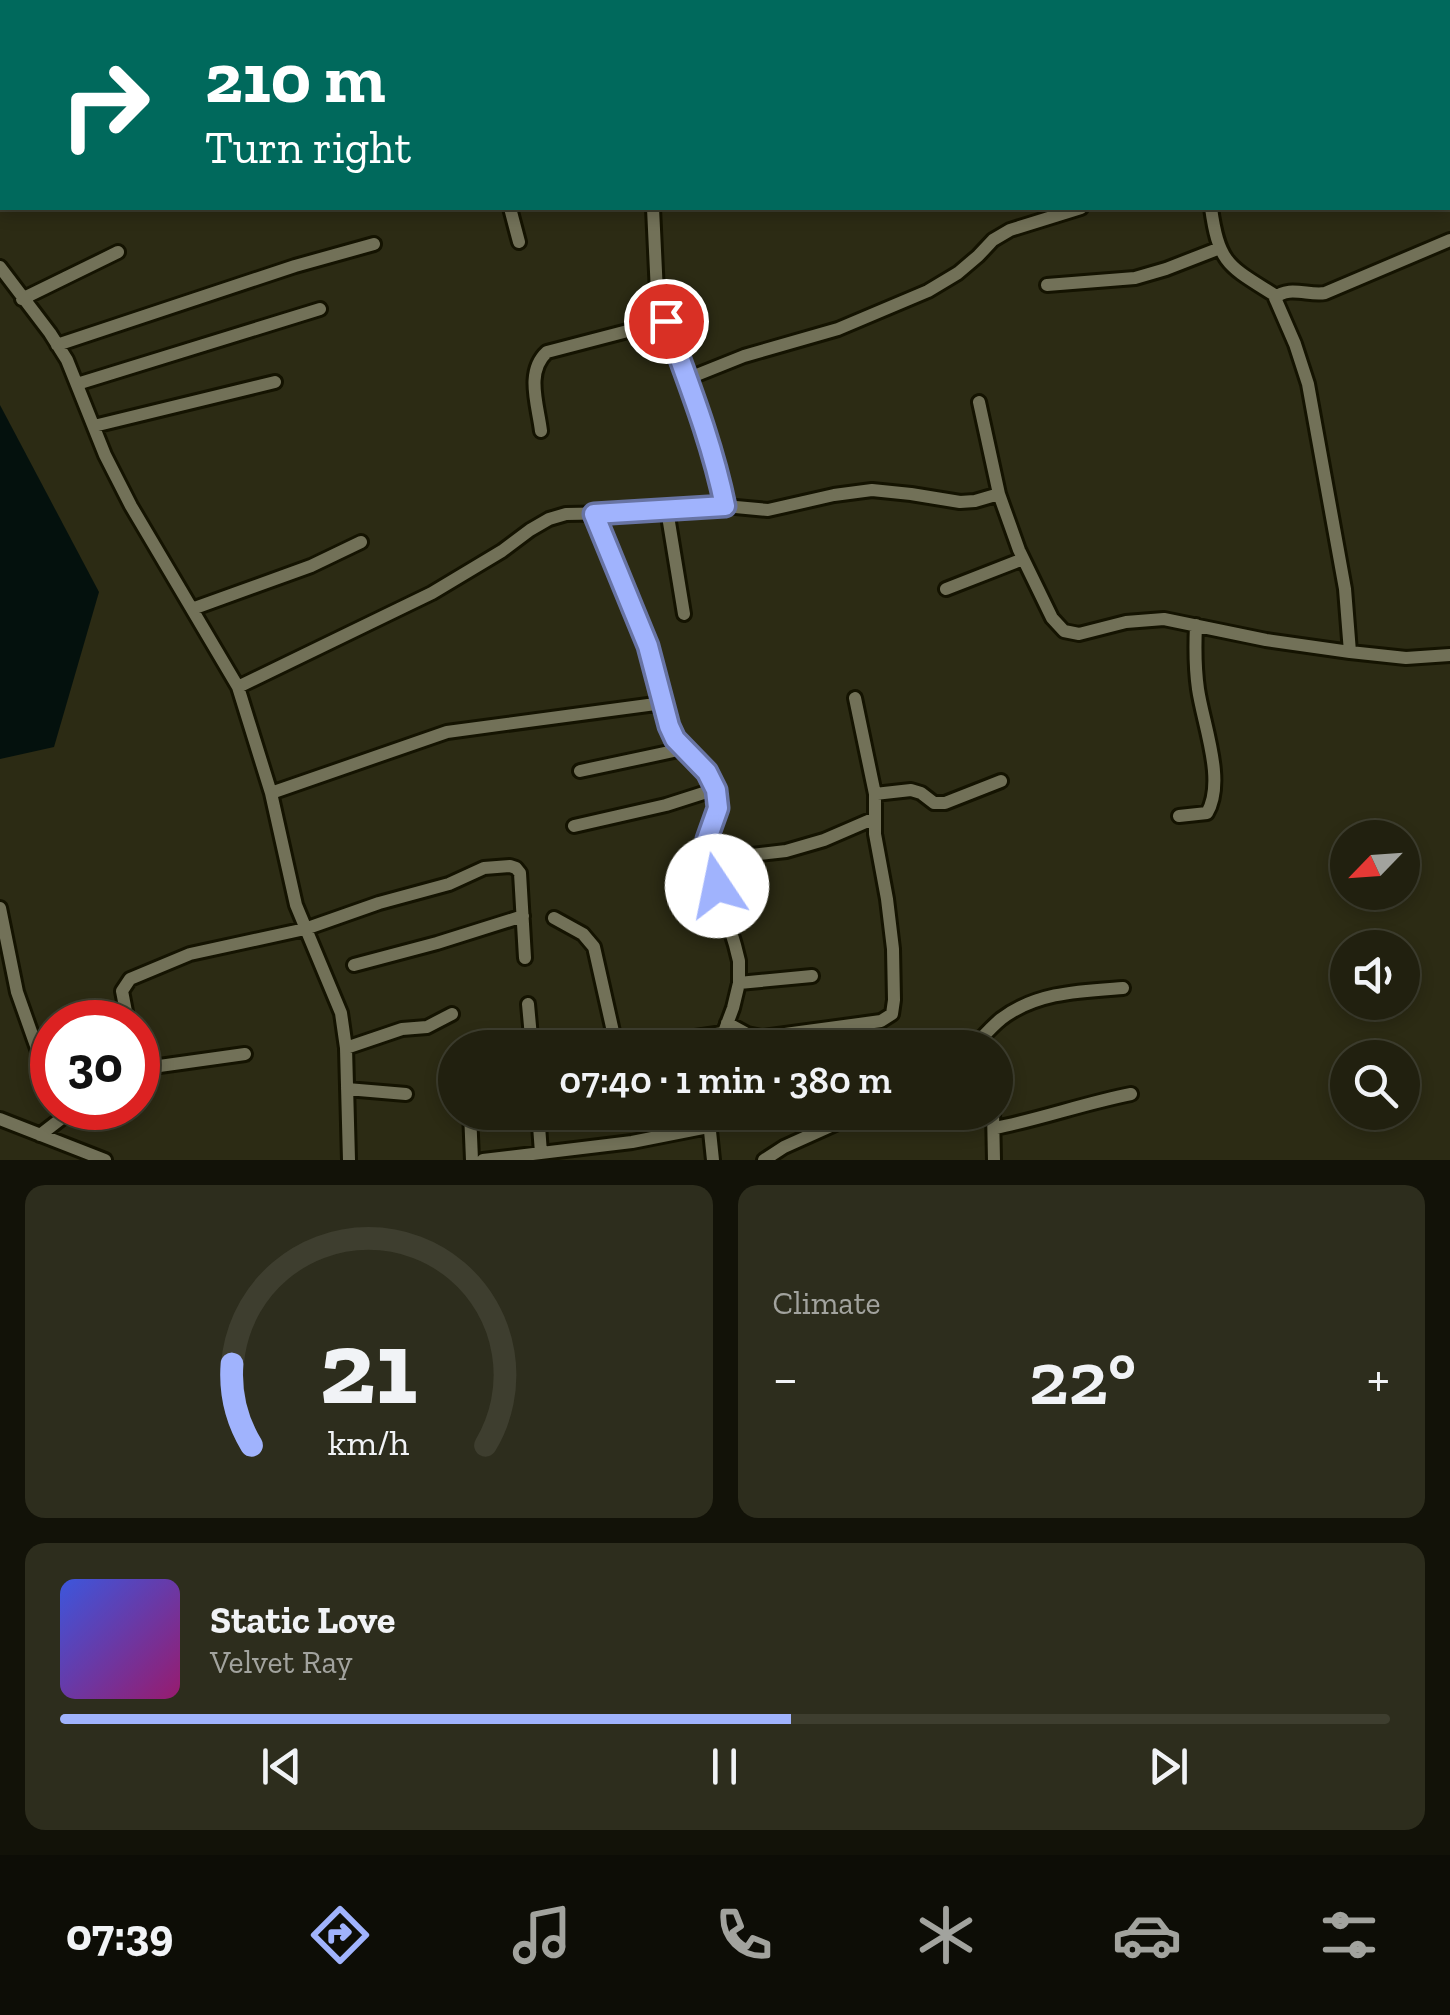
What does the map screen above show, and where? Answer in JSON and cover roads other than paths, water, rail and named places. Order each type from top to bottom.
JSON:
[{"type":"street","points":[[511,210],[519,242]]},
{"type":"street","points":[[653,210],[657,293],[689,378],[725,506]]},
{"type":"street","points":[[689,378],[744,356],[838,328],[928,290],[958,273],[993,240],[1010,230],[1075,210]]},
{"type":"street","points":[[1211,210],[1216,239],[1224,257],[1236,270],[1276,296]]},
{"type":"street","points":[[1276,296],[1287,292],[1325,293],[1450,240]]},
{"type":"street","points":[[58,346],[295,266],[374,244]]},
{"type":"street","points":[[1047,285],[1135,278],[1220,248]]},
{"type":"street","points":[[22,299],[118,252]]},
{"type":"street","points":[[0,267],[58,346],[131,506],[238,687],[271,793],[296,904],[337,999],[345,1031],[349,1160]]},
{"type":"street","points":[[1276,296],[1308,384],[1344,589],[1350,652]]},
{"type":"street","points":[[77,384],[320,308]]},
{"type":"street","points":[[541,430],[534,373],[538,360],[547,352],[666,321]]},
{"type":"street","points":[[94,426],[275,382]]},
{"type":"street","points":[[979,402],[999,494],[1023,559],[1052,618],[1068,633],[1164,618],[1266,640],[1350,652],[1406,658],[1450,655]]},
{"type":"street","points":[[238,687],[432,593],[550,519],[566,514],[725,506],[768,510],[872,490],[960,502],[999,494]]},
{"type":"street","points":[[666,510],[684,614]]},
{"type":"street","points":[[594,514],[648,646],[669,726],[683,749],[707,772],[716,790],[718,808],[707,839],[709,860],[735,945],[739,984],[725,1028]]},
{"type":"street","points":[[192,609],[311,566],[360,542]]},
{"type":"street","points":[[946,589],[1023,559]]},
{"type":"street","points":[[1179,816],[1202,816],[1212,800],[1211,752],[1197,682],[1196,625]]},
{"type":"street","points":[[716,1030],[725,1028],[762,1038],[881,1021],[892,1014],[893,949],[876,846],[874,794],[856,698]]},
{"type":"street","points":[[271,793],[447,732],[664,703]]},
{"type":"street","points":[[580,770],[683,749]]},
{"type":"street","points":[[874,794],[910,790],[934,803],[945,803],[1001,781]]},
{"type":"street","points":[[574,826],[716,790]]},
{"type":"street","points":[[709,860],[786,851],[875,818]]},
{"type":"street","points":[[124,1000],[122,991],[130,979],[190,954],[305,929],[449,884],[484,868],[516,868],[520,874],[525,958]]},
{"type":"street","points":[[0,908],[17,992],[30,1028]]},
{"type":"street","points":[[354,965],[523,916]]},
{"type":"street","points":[[554,918],[583,934],[594,947],[613,1030]]},
{"type":"street","points":[[739,984],[812,976]]},
{"type":"street","points":[[991,1030],[1004,1017],[1034,1000],[1123,988]]},
{"type":"street","points":[[528,1004],[530,1030]]},
{"type":"street","points":[[346,1048],[402,1029],[426,1027],[452,1014]]},
{"type":"street","points":[[160,1066],[246,1054]]},
{"type":"street","points":[[347,1089],[406,1094]]},
{"type":"street","points":[[1013,1125],[1130,1094]]},
{"type":"street","points":[[0,1118],[105,1160]]},
{"type":"street","points":[[40,1135],[44,1130]]},
{"type":"street","points":[[471,1130],[472,1160]]},
{"type":"street","points":[[540,1130],[542,1153]]},
{"type":"street","points":[[484,1160],[632,1142],[673,1130]]},
{"type":"street","points":[[709,1130],[712,1160]]},
{"type":"street","points":[[764,1160],[822,1130]]},
{"type":"street","points":[[994,1130],[994,1160]]}]
